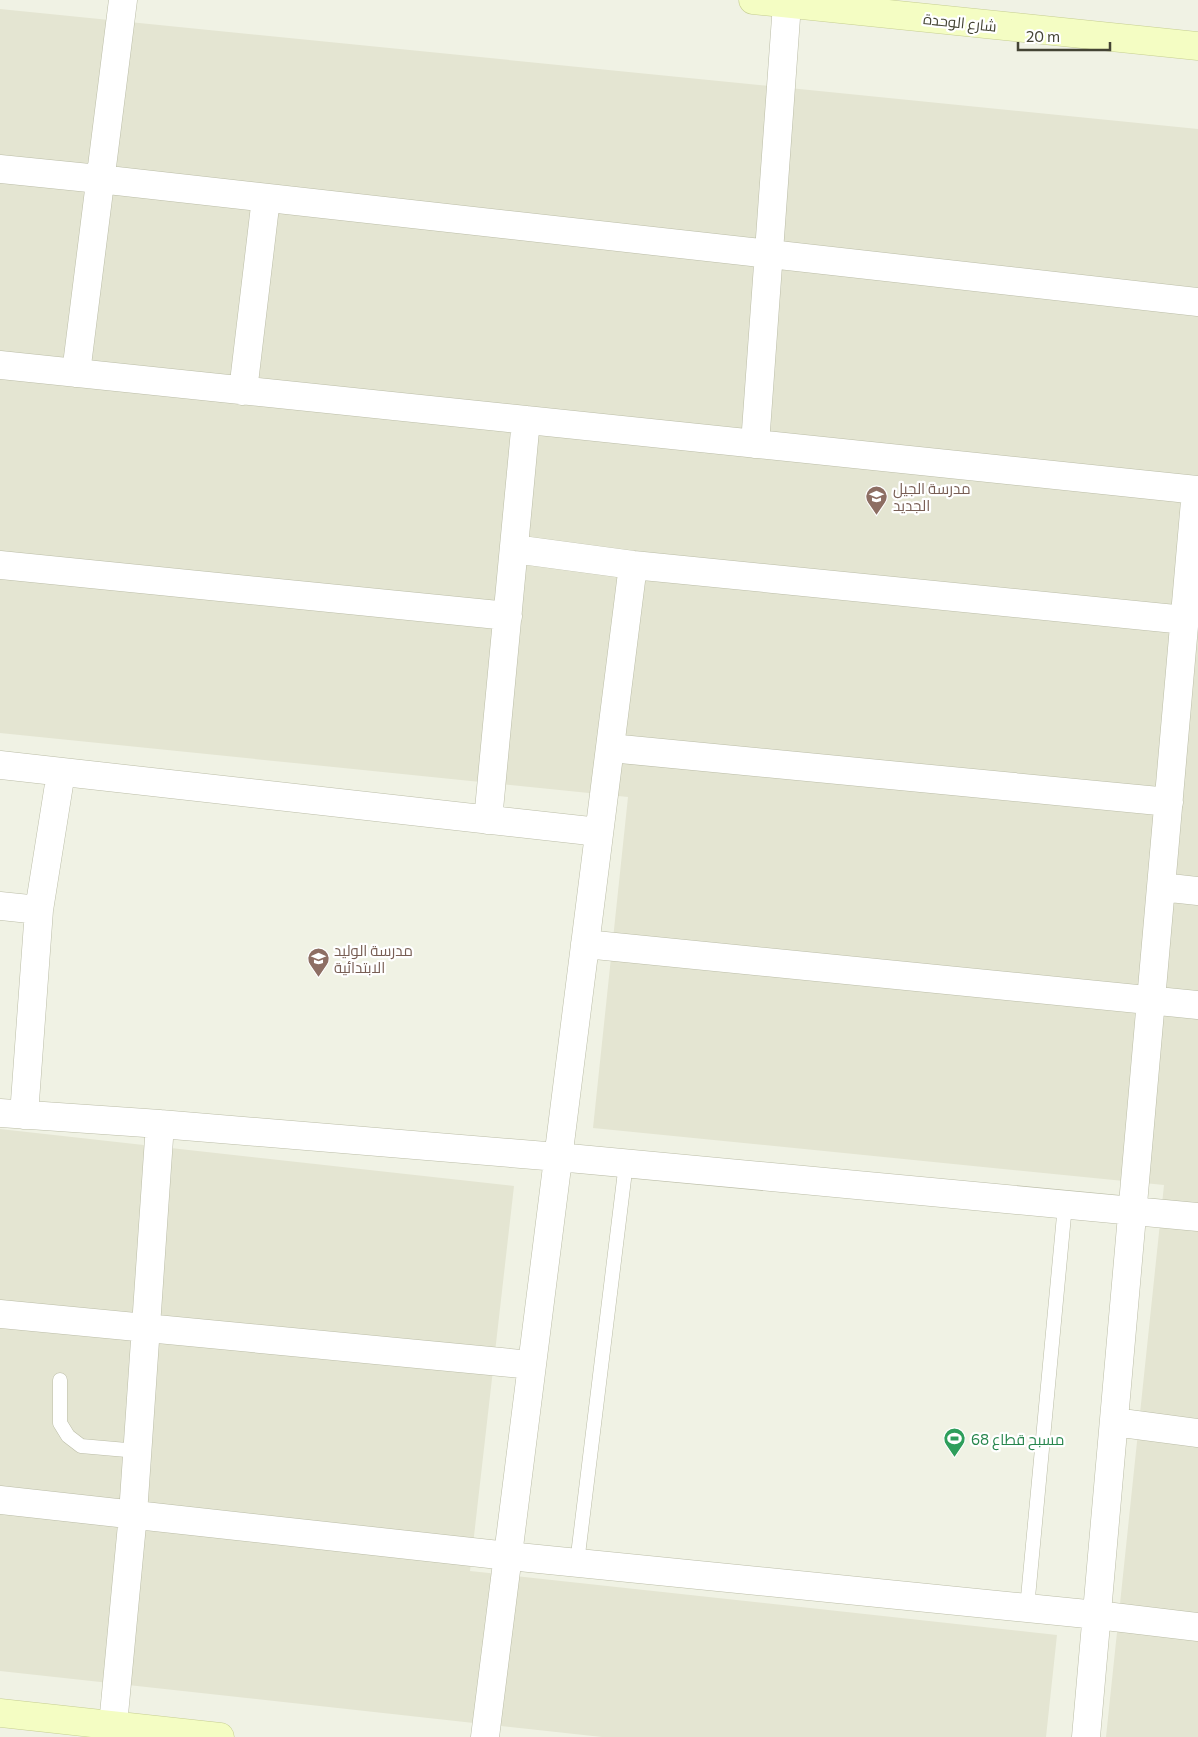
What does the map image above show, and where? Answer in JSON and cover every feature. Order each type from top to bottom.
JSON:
[{"type":"street","points":[[76,373],[123,0]]},
{"type":"street","name":"شارع الوحدة","points":[[753,0],[787,4],[878,6],[1198,46]]},
{"type":"street","points":[[755,444],[787,4]]},
{"type":"street","points":[[0,170],[100,179],[1198,302]]},
{"type":"street","points":[[243,390],[266,198]]},
{"type":"street","points":[[0,365],[1197,490],[1185,620],[1189,682],[1169,802],[1086,1737]]},
{"type":"street","points":[[488,820],[526,420]]},
{"type":"street","points":[[514,549],[633,565],[1185,620]]},
{"type":"street","points":[[0,565],[508,616]]},
{"type":"street","points":[[485,1737],[633,565]]},
{"type":"street","points":[[610,748],[1169,802]]},
{"type":"street","points":[[0,765],[599,832]]},
{"type":"street","points":[[61,772],[39,910],[12,1114],[558,1156],[1198,1218]]},
{"type":"street","points":[[1161,886],[1198,891]]},
{"type":"street","points":[[0,906],[39,910]]},
{"type":"street","points":[[585,944],[1198,1005]]},
{"type":"street","points":[[113,1725],[138,1451],[160,1124]]},
{"type":"street","points":[[1,1319],[146,1328],[532,1365]]},
{"type":"street","points":[[1114,1422],[1198,1433]]},
{"type":"street","points":[[0,1500],[508,1556],[1097,1615],[1198,1627]]},
{"type":"street","points":[[0,1712],[220,1737]]},
{"type":"lane","points":[[577,1563],[626,1163]]},
{"type":"lane","points":[[1027,1608],[1066,1205]]},
{"type":"lane","points":[[60,1380],[60,1423],[68,1436],[81,1446],[138,1451]]},
{"type":"shaded area","points":[[0,9],[1198,129],[1198,1737],[1106,1737],[1164,1185],[593,1128],[628,797],[0,733]]},
{"type":"shaded area","points":[[0,1129],[514,1186],[470,1571],[1057,1635],[1046,1737],[602,1737],[0,1671]]},
{"type":"place","name":"مدرسة الجيل الجديد","points":[[877,516]]},
{"type":"place","name":"مدرسة الوليد الابتدائية","points":[[318,978]]},
{"type":"place","name":"مسبح قطاع 68","points":[[955,1458]]}]
